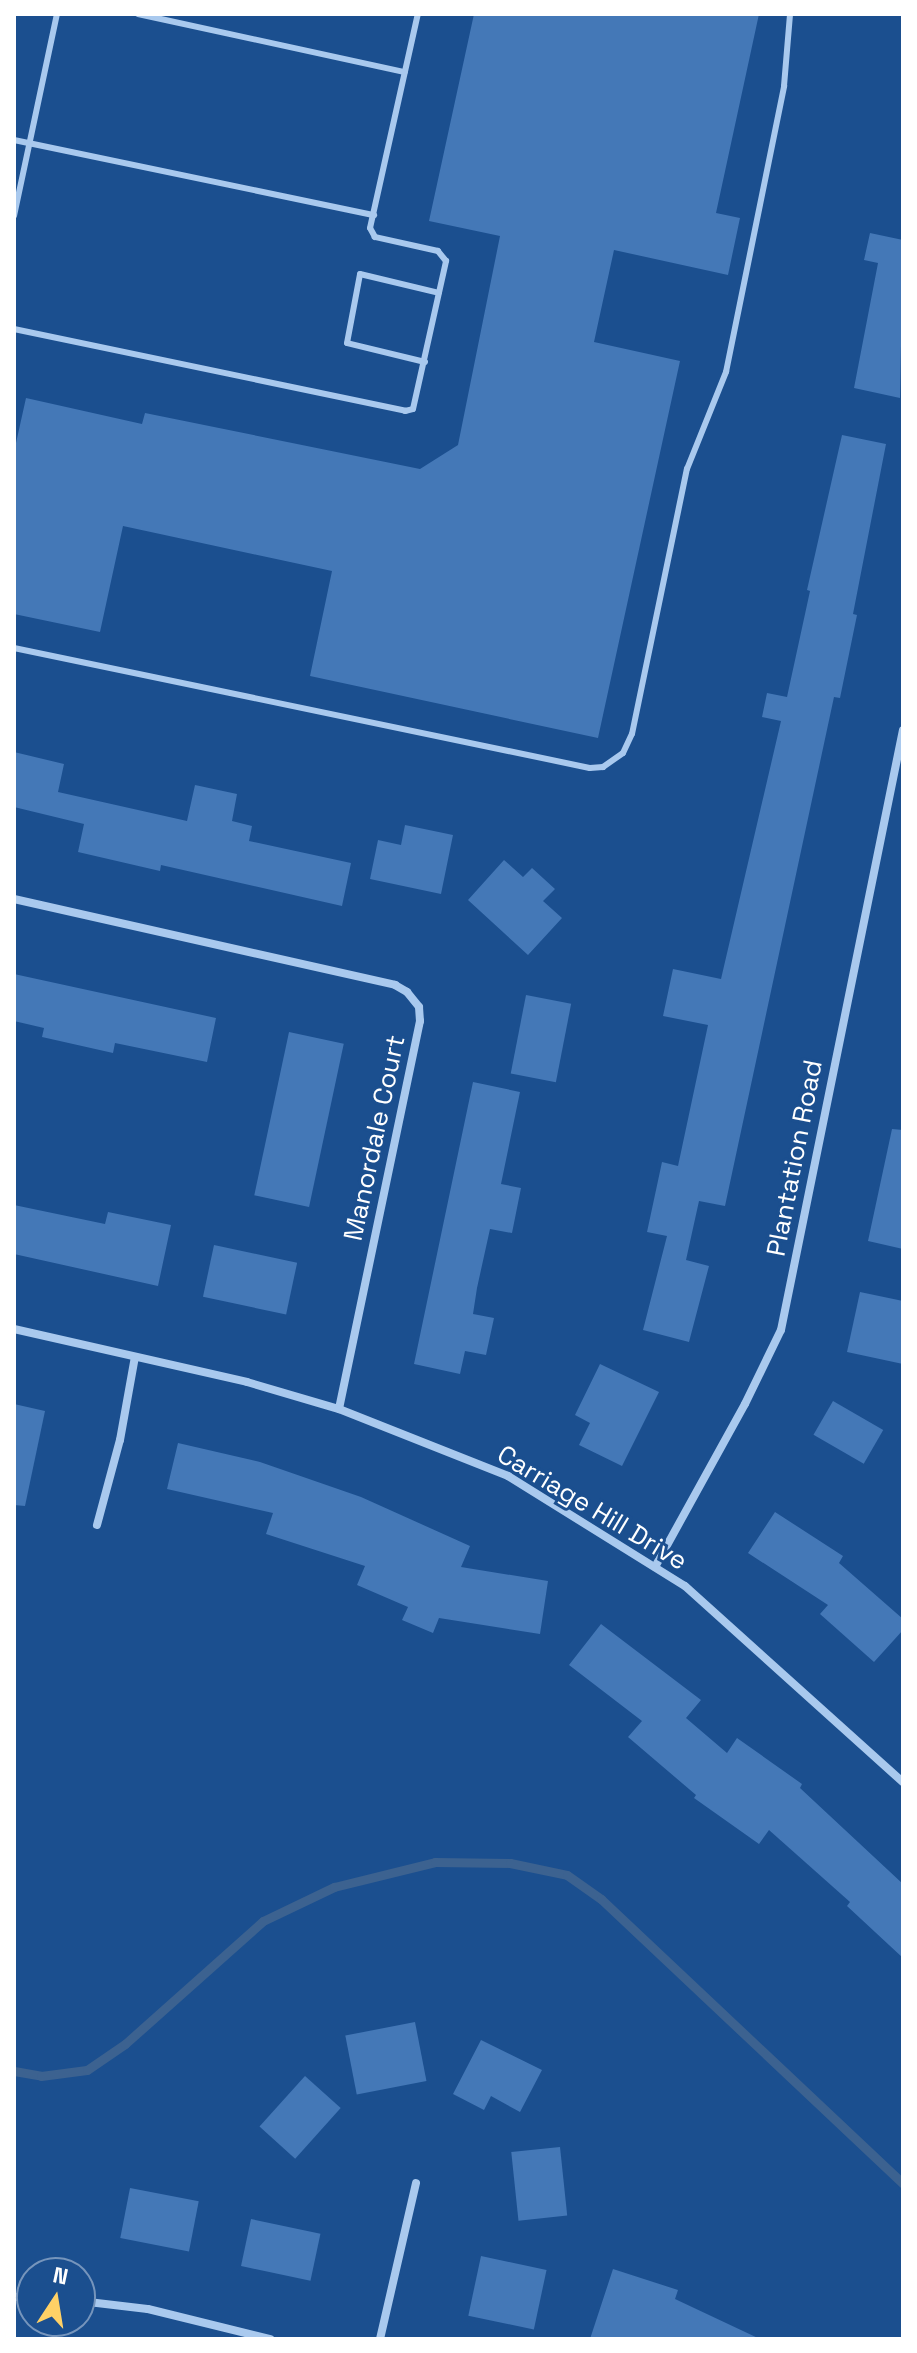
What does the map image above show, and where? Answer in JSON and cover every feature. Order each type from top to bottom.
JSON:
[{"type":"street","name":"Plantation Road","points":[[655,1567],[745,1404],[781,1330],[903,730]]},
{"type":"street","name":"Manordale Court","points":[[14,899],[395,985],[407,992],[419,1007],[420,1021],[339,1409]]},
{"type":"street","name":"Carriage Hill Drive","points":[[14,1329],[247,1382],[339,1409],[508,1476],[685,1586],[903,1782]]},
{"type":"street","points":[[97,1525],[120,1440],[135,1357]]},
{"type":"street","points":[[380,2339],[416,2183]]},
{"type":"street","points":[[96,2303],[148,2309],[270,2339]]},
{"type":"lane","points":[[14,216],[57,14]]},
{"type":"lane","points":[[138,14],[405,72]]},
{"type":"lane","points":[[14,329],[405,411],[413,409],[417,403],[446,261],[444,254],[375,237],[370,228],[418,14]]},
{"type":"lane","points":[[14,648],[590,768],[603,767],[623,753],[632,734],[687,469],[726,372],[784,86],[790,14]]},
{"type":"lane","points":[[14,140],[374,215]]},
{"type":"lane","points":[[425,362],[347,343],[360,274],[439,293]]},
{"type":"building","points":[[474,14],[759,14],[716,213],[740,218],[728,275],[614,250],[594,342],[680,361],[598,738],[310,676],[332,571],[123,526],[100,632],[14,614],[14,452],[26,398],[142,424],[145,413],[420,469],[458,445],[500,236],[429,221]]},
{"type":"building","points":[[870,233],[903,240],[900,398],[854,388],[878,263],[864,260]]},
{"type":"building","points":[[842,435],[886,444],[840,698],[834,697],[725,1206],[699,1201],[686,1260],[709,1266],[689,1342],[643,1330],[667,1236],[647,1232],[662,1162],[678,1166],[708,1025],[663,1016],[673,969],[721,979],[781,721],[762,717],[767,693],[787,697],[810,591],[807,590]]},
{"type":"building","points":[[14,752],[64,764],[58,792],[187,821],[195,785],[237,794],[232,821],[252,826],[249,841],[351,863],[342,906],[161,865],[160,871],[78,852],[84,824],[14,807]]},
{"type":"building","points":[[405,825],[453,835],[441,894],[370,879],[378,840],[401,845]]},
{"type":"building","points":[[504,860],[523,877],[532,868],[555,889],[543,901],[562,918],[528,955],[468,900]]},
{"type":"building","points":[[14,974],[216,1018],[207,1062],[115,1043],[113,1053],[42,1037],[44,1028],[14,1021]]},
{"type":"building","points":[[526,995],[571,1004],[556,1082],[511,1074]]},
{"type":"building","points":[[289,1032],[344,1044],[309,1207],[254,1195]]},
{"type":"building","points":[[473,1082],[520,1092],[501,1184],[521,1188],[512,1233],[490,1229],[477,1288],[473,1314],[494,1318],[486,1355],[465,1351],[460,1374],[414,1364]]},
{"type":"building","points":[[892,1129],[903,1130],[903,1249],[868,1241]]},
{"type":"building","points":[[14,1205],[105,1224],[108,1212],[171,1225],[158,1286],[14,1254]]},
{"type":"building","points":[[214,1245],[297,1263],[286,1315],[203,1297]]},
{"type":"building","points":[[860,1292],[903,1301],[903,1364],[847,1352]]},
{"type":"building","points":[[600,1364],[659,1392],[622,1466],[579,1445],[590,1423],[575,1415]]},
{"type":"building","points":[[833,1401],[883,1430],[864,1464],[814,1435]]},
{"type":"building","points":[[14,1404],[45,1411],[25,1506],[14,1505]]},
{"type":"building","points":[[178,1443],[260,1462],[361,1497],[470,1546],[461,1567],[548,1581],[540,1634],[439,1618],[433,1633],[402,1620],[408,1607],[357,1585],[365,1566],[266,1534],[273,1513],[167,1489]]},
{"type":"building","points":[[775,1512],[843,1556],[839,1563],[903,1619],[903,1630],[874,1662],[820,1614],[828,1605],[748,1553]]},
{"type":"building","points":[[601,1624],[701,1700],[686,1718],[727,1753],[737,1738],[802,1784],[800,1788],[903,1884],[903,1958],[847,1906],[850,1902],[769,1830],[759,1844],[694,1798],[696,1795],[628,1737],[642,1721],[569,1665]]},
{"type":"building","points":[[415,2022],[426,2081],[357,2094],[345,2036]]},
{"type":"building","points":[[481,2040],[542,2070],[520,2112],[491,2096],[484,2110],[453,2094]]},
{"type":"building","points":[[305,2076],[341,2108],[295,2159],[259,2127]]},
{"type":"building","points":[[560,2147],[567,2216],[518,2221],[511,2152]]},
{"type":"building","points":[[130,2188],[199,2201],[189,2251],[120,2238]]},
{"type":"building","points":[[251,2219],[320,2234],[310,2281],[241,2266]]},
{"type":"building","points":[[481,2256],[547,2270],[534,2330],[468,2316]]},
{"type":"building","points":[[613,2269],[678,2290],[675,2299],[760,2339],[590,2339]]},
{"type":"waterway","points":[[14,2071],[41,2076],[87,2070],[125,2044],[263,1921],[334,1887],[435,1862],[510,1863],[567,1875],[601,1899],[903,2184]]}]
